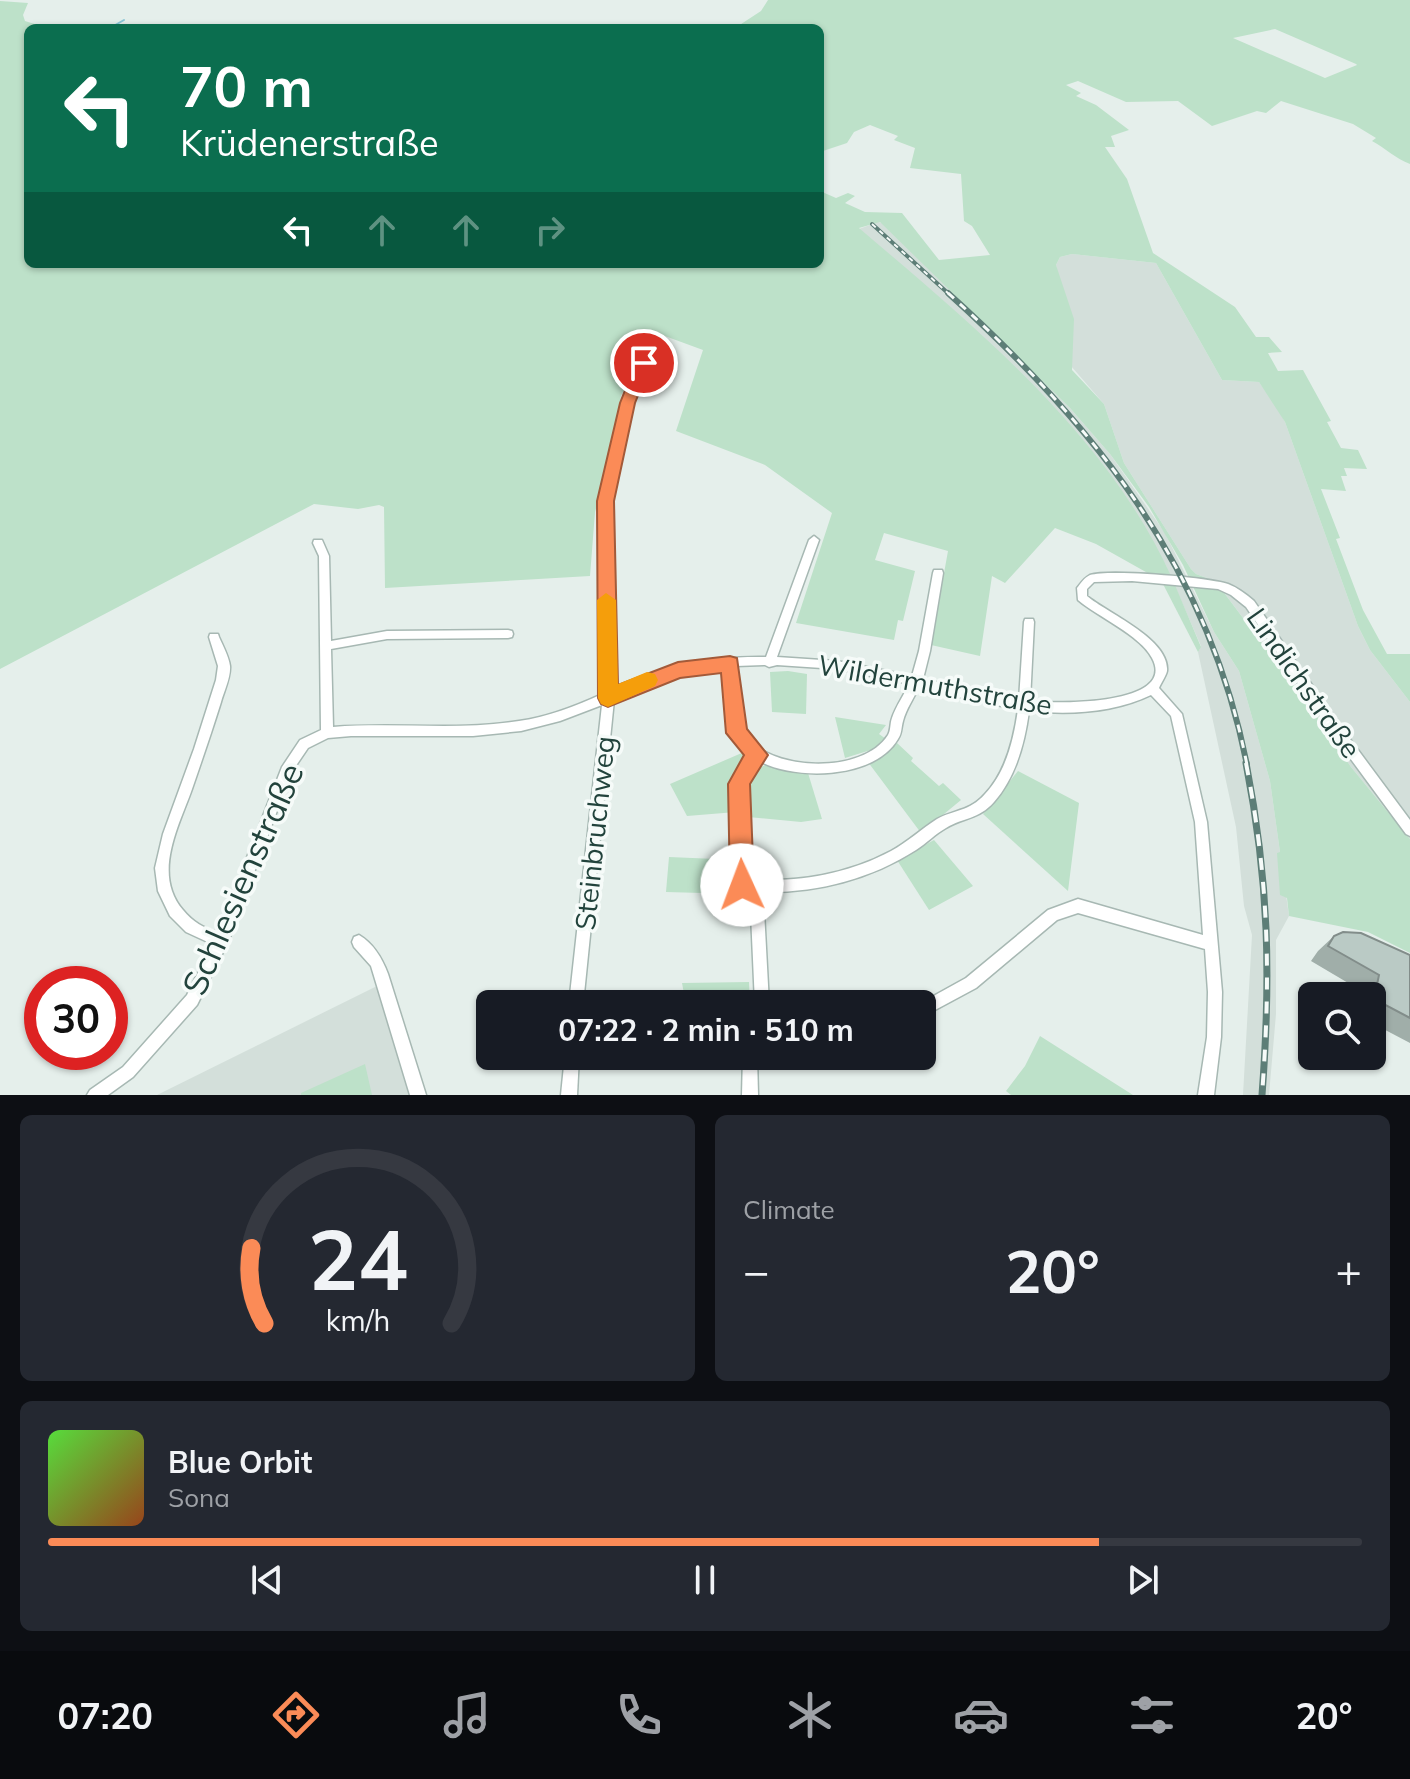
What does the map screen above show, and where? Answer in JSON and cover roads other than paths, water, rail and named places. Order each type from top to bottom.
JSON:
[{"type":"street","name":"Steinbruchweg","points":[[577,990],[608,698],[606,501],[631,391],[656,335]]},
{"type":"street","points":[[769,663],[814,540]]},
{"type":"street","points":[[318,543],[324,556],[327,733],[520,727],[608,698]]},
{"type":"street","points":[[730,664],[737,733],[757,755],[787,767],[815,770],[843,765],[878,752],[894,737],[898,719],[916,681],[938,573]]},
{"type":"street","name":"Lindichstraße","points":[[1153,689],[1160,670],[1152,648],[1141,635],[1090,606],[1082,597],[1082,588],[1090,579],[1105,577],[1219,585],[1239,593],[1250,604],[1410,830]]},
{"type":"street","points":[[757,755],[739,784],[742,885],[780,887],[842,877],[880,863],[911,846],[943,822],[977,810],[995,793],[1010,767],[1018,741],[1029,622]]},
{"type":"street","points":[[325,646],[387,635],[508,634]]},
{"type":"street","points":[[214,637],[222,657],[223,675],[167,845],[162,880],[173,909],[187,924],[206,937],[222,940]]},
{"type":"street","name":"Wildermuthstraße","points":[[608,698],[678,670],[769,663],[837,665],[916,681],[991,701],[1022,705],[1075,707],[1114,703],[1153,689]]},
{"type":"street","points":[[1153,689],[1176,714],[1201,822],[1215,992],[1214,1037],[1206,1095]]},
{"type":"street","name":"Schlesienstraße","points":[[95,1095],[128,1072],[192,1000],[222,940],[286,771],[304,744],[327,733]]},
{"type":"street","points":[[756,886],[761,990]]},
{"type":"street","points":[[936,1002],[971,983],[1053,915],[1066,908],[1078,906],[1212,944]]},
{"type":"street","points":[[359,942],[376,961],[418,1095]]},
{"type":"street","points":[[569,1095],[571,1070]]},
{"type":"street","points":[[750,1070],[750,1095]]},
{"type":"waterway","points":[[117,24],[124,20]]},
{"type":"railway","points":[[872,224],[950,295]]},
{"type":"railway","points":[[948,293],[1051,394],[1138,504],[1174,563],[1204,626],[1229,693],[1247,765]]},
{"type":"railway","points":[[1246,763],[1254,806],[1266,929],[1267,1010],[1262,1095]]}]
